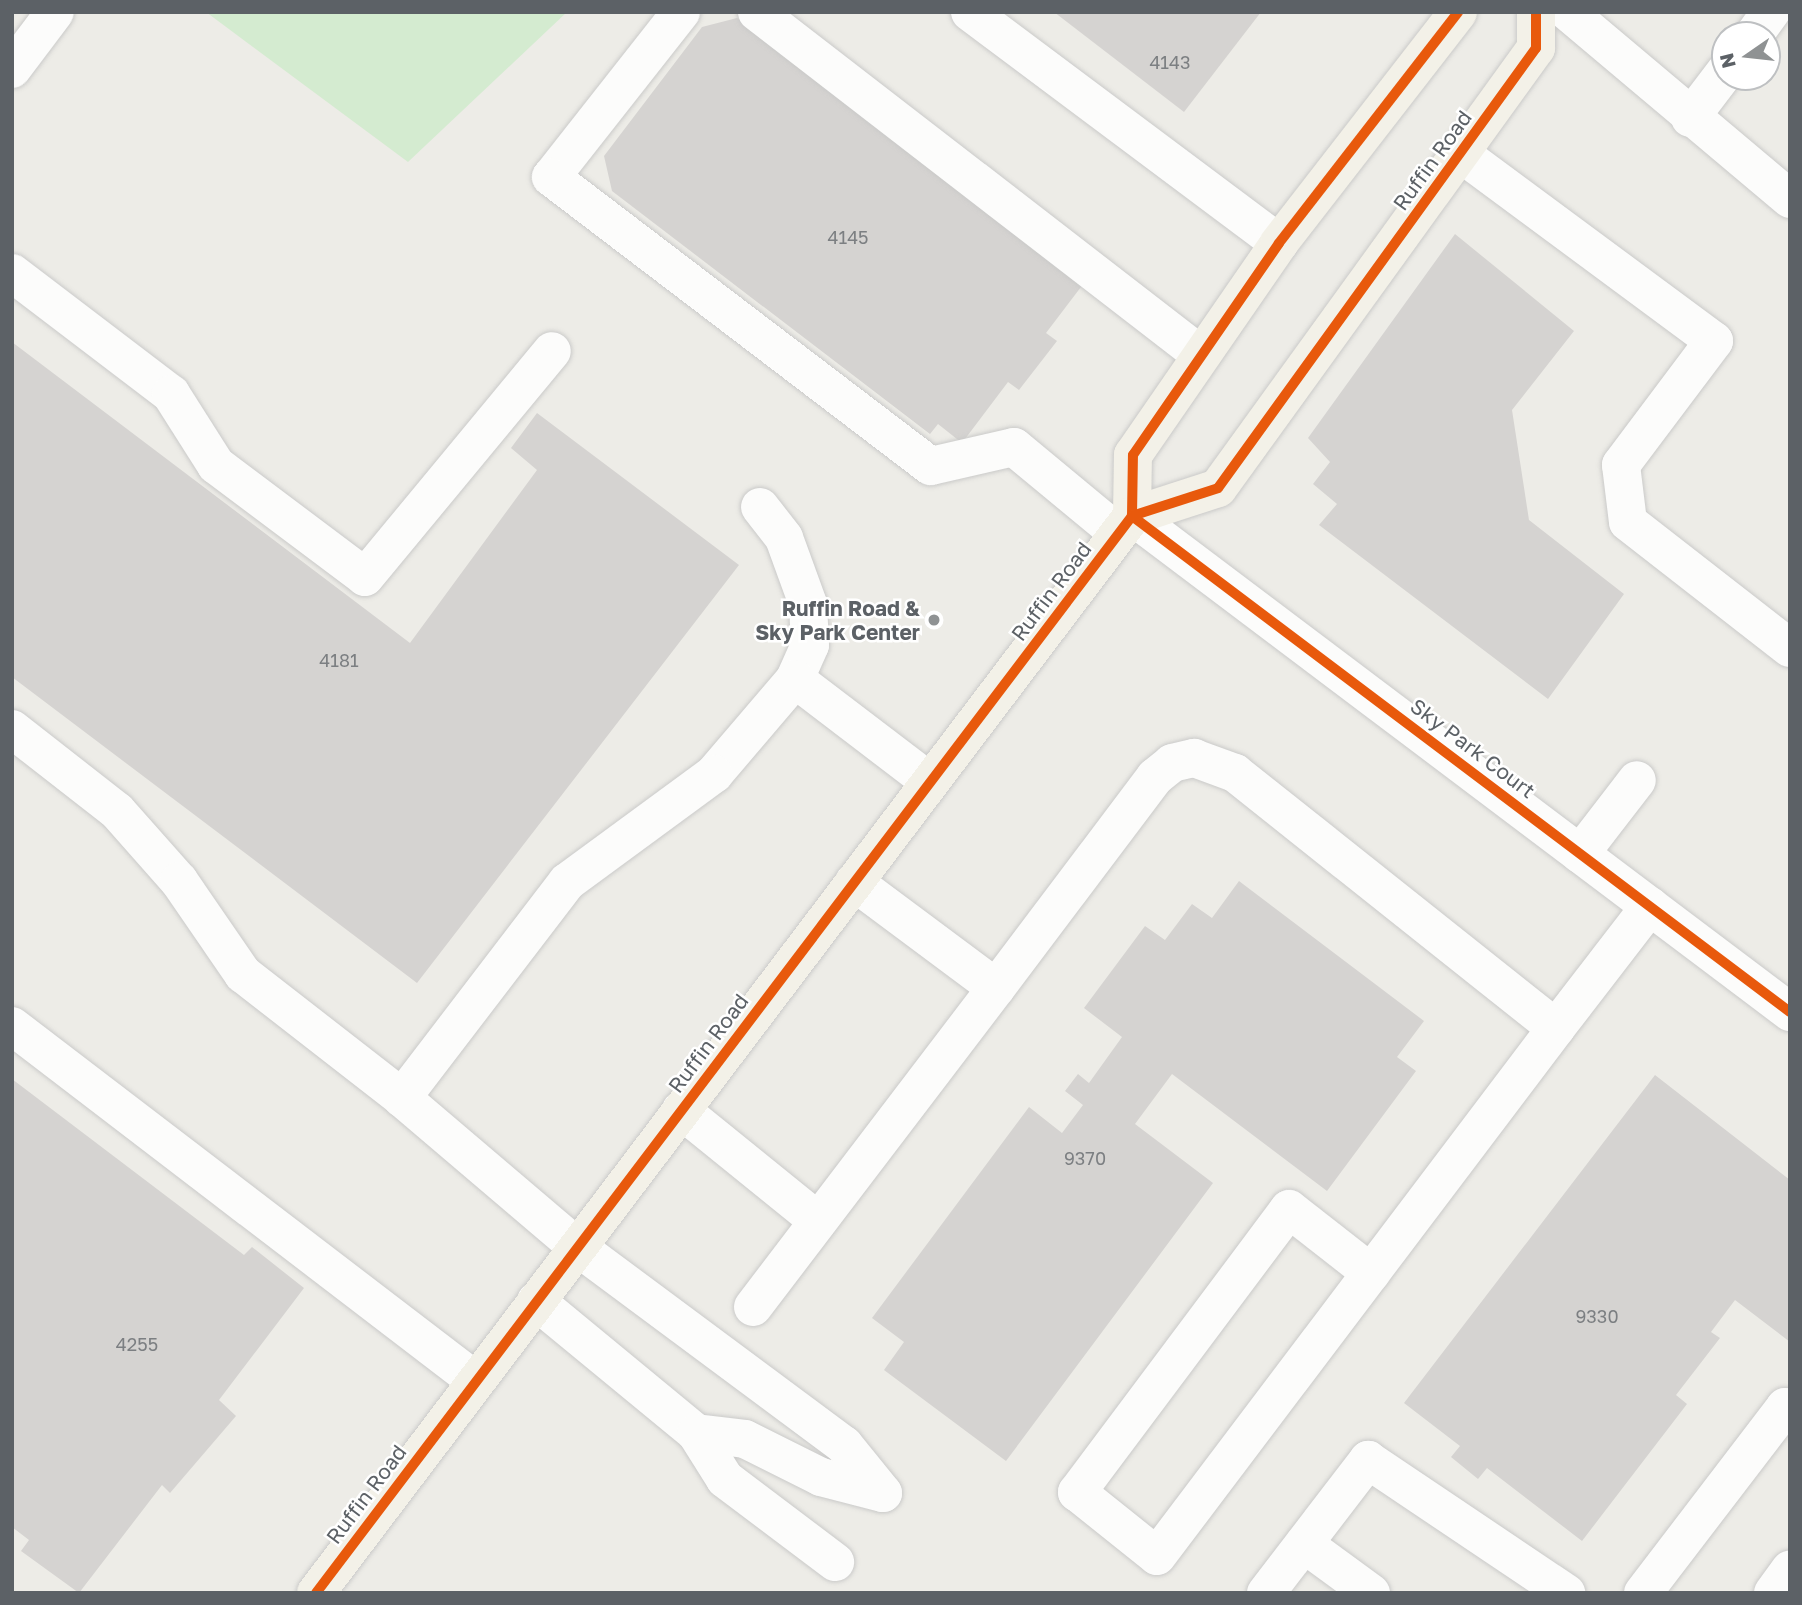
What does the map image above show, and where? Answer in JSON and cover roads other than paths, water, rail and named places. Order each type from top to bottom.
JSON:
[{"type":"main road","points":[[1125,524],[1133,455],[1279,243],[1458,12]]},
{"type":"main road","name":"Ruffin Road","points":[[316,1593],[1125,524],[1218,488],[1536,48],[1536,12]]},
{"type":"street","points":[[12,69],[55,12]]},
{"type":"street","name":"Sky Park Court","points":[[681,12],[551,177],[931,466],[1014,447],[1125,524],[1580,854],[1790,1012]]},
{"type":"street","points":[[757,12],[1201,355]]},
{"type":"street","points":[[970,12],[1279,243]]},
{"type":"street","points":[[1568,12],[1690,118],[1790,199]]},
{"type":"street","points":[[1690,118],[1711,90]]},
{"type":"street","points":[[1460,153],[1714,341],[1622,465],[1628,522],[1790,648]]},
{"type":"street","points":[[12,273],[171,394],[216,465],[365,577],[552,351]]},
{"type":"street","points":[[402,1098],[567,882],[713,774],[795,679],[810,645],[808,604],[784,538],[760,507]]},
{"type":"street","points":[[795,679],[930,782]]},
{"type":"street","points":[[12,729],[117,811],[179,881],[243,974],[402,1098],[576,1246],[844,1445],[883,1493],[821,1477],[745,1439],[696,1433]]},
{"type":"street","points":[[753,1307],[1155,777],[1172,762],[1194,758],[1235,773],[1556,1028]]},
{"type":"street","points":[[1580,854],[1637,780]]},
{"type":"street","points":[[854,883],[996,988]]},
{"type":"street","points":[[1371,1273],[1289,1209],[1077,1492],[1157,1556],[1650,906]]},
{"type":"street","points":[[12,1026],[476,1381]]},
{"type":"street","points":[[681,1110],[818,1221]]},
{"type":"street","points":[[536,1301],[696,1433],[725,1479],[835,1562]]},
{"type":"street","points":[[1643,1593],[1785,1407],[1790,1410]]},
{"type":"street","points":[[1266,1593],[1368,1460],[1566,1593]]},
{"type":"street","points":[[1304,1544],[1371,1593]]},
{"type":"street","points":[[1773,1593],[1790,1570]]},
{"type":"place","name":"Ruffin Road & Sky Park Center","points":[[934,620]]}]
